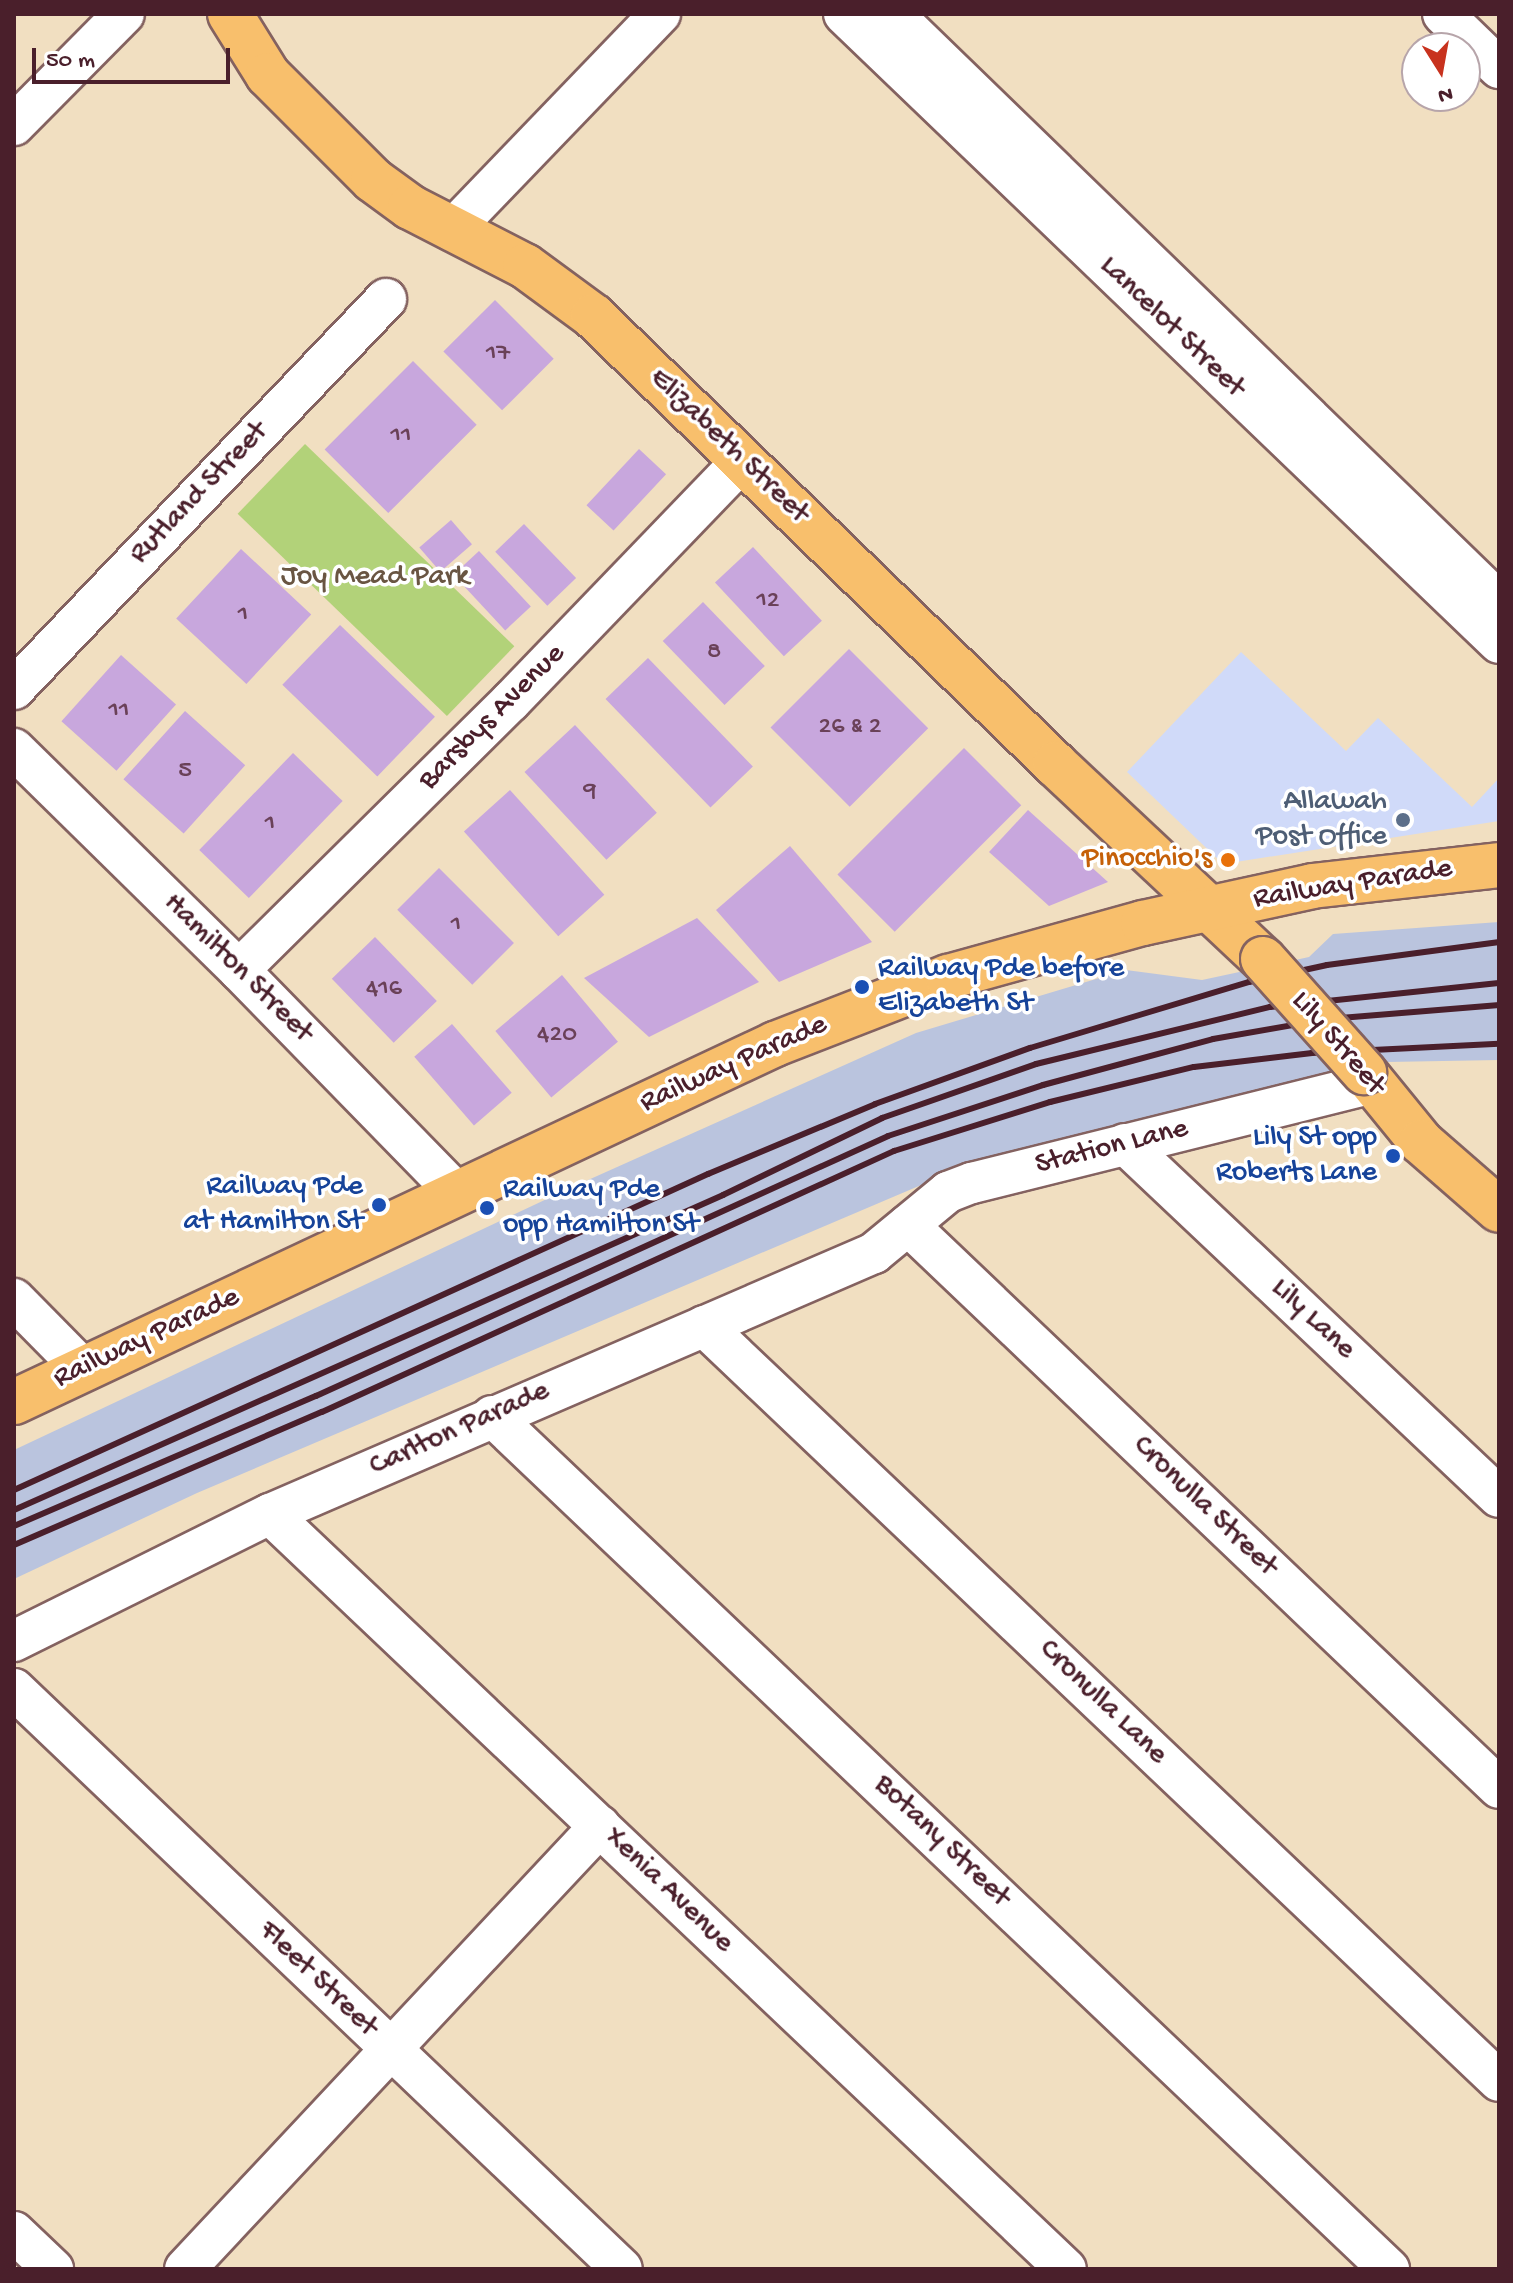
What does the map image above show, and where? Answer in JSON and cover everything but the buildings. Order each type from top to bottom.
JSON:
[{"type":"main road","name":"Elizabeth Street","points":[[230,14],[268,75],[339,148],[398,198],[452,230],[525,266],[563,292],[1166,871],[1212,908]]},
{"type":"main road","name":"Railway Parade","points":[[14,1402],[775,1044],[948,977],[1036,951],[1312,886],[1499,865]]},
{"type":"main road","name":"Lily Street","points":[[1212,908],[1263,959],[1369,1078],[1421,1142],[1493,1191]]},
{"type":"street","points":[[14,125],[124,14]]},
{"type":"street","points":[[452,230],[660,14]]},
{"type":"street","name":"Lancelot Street","points":[[844,14],[1499,643]]},
{"type":"street","name":"Lancelot Street","points":[[893,14],[1499,602]]},
{"type":"street","points":[[1443,14],[1499,68]]},
{"type":"street","name":"Rutland Street","points":[[14,689],[386,299]]},
{"type":"street","name":"Barsbys Avenue","points":[[239,970],[511,701],[742,461]]},
{"type":"street","name":"Hamilton Street","points":[[14,749],[239,970],[456,1192]]},
{"type":"street","name":"Station Lane","points":[[908,1225],[948,1192],[972,1183],[1369,1078]]},
{"type":"street","name":"Lily Lane","points":[[1125,1144],[1499,1497]]},
{"type":"street","name":"Carlton Parade","points":[[14,1641],[270,1514],[874,1253],[908,1225]]},
{"type":"street","name":"Cronulla Street","points":[[908,1225],[1499,1788]]},
{"type":"street","points":[[14,1299],[84,1370]]},
{"type":"street","name":"Cronulla Lane","points":[[704,1326],[1499,2081]]},
{"type":"street","name":"Botany Street","points":[[492,1416],[1389,2269]]},
{"type":"street","name":"Xenia Avenue","points":[[270,1514],[1066,2269]]},
{"type":"street","name":"Fleet Street","points":[[14,1689],[622,2269]]},
{"type":"street","points":[[185,2269],[600,1826]]},
{"type":"street","points":[[14,2232],[53,2269]]},
{"type":"shaded area","points":[[1241,652],[1346,751],[1378,718],[1472,807],[1499,778],[1499,821],[1223,864],[1127,772]]},
{"type":"shaded area","points":[[1499,922],[1499,1060],[1387,1062],[1290,1093],[940,1177],[197,1493],[14,1579],[14,1450],[568,1189],[916,1033],[1126,970],[1202,980],[1309,957],[1333,934]]},
{"type":"green space","name":"Joy Mead Park","points":[[305,444],[514,646],[447,716],[238,514]]},
{"type":"railway","points":[[14,1490],[708,1174],[875,1104],[1030,1048],[1249,982],[1327,965],[1499,942]]},
{"type":"railway","points":[[14,1510],[723,1195],[882,1118],[1036,1064],[1270,1007],[1499,983]]},
{"type":"railway","points":[[14,1526],[316,1396],[888,1136],[1043,1085],[1213,1039],[1328,1019],[1499,1005]]},
{"type":"railway","points":[[14,1545],[322,1412],[894,1151],[1050,1102],[1194,1067],[1312,1053],[1499,1044]]},
{"type":"place","name":"Allawah Post Office","points":[[1403,820]]},
{"type":"place","name":"Pinocchio's","points":[[1228,860]]},
{"type":"place","name":"Railway Pde before Elizabeth St","points":[[862,987]]},
{"type":"place","name":"Lily St opp Roberts Lane","points":[[1393,1156]]},
{"type":"place","name":"Railway Pde at Hamilton St","points":[[379,1205]]},
{"type":"place","name":"Railway Pde opp Hamilton St","points":[[487,1208]]}]
